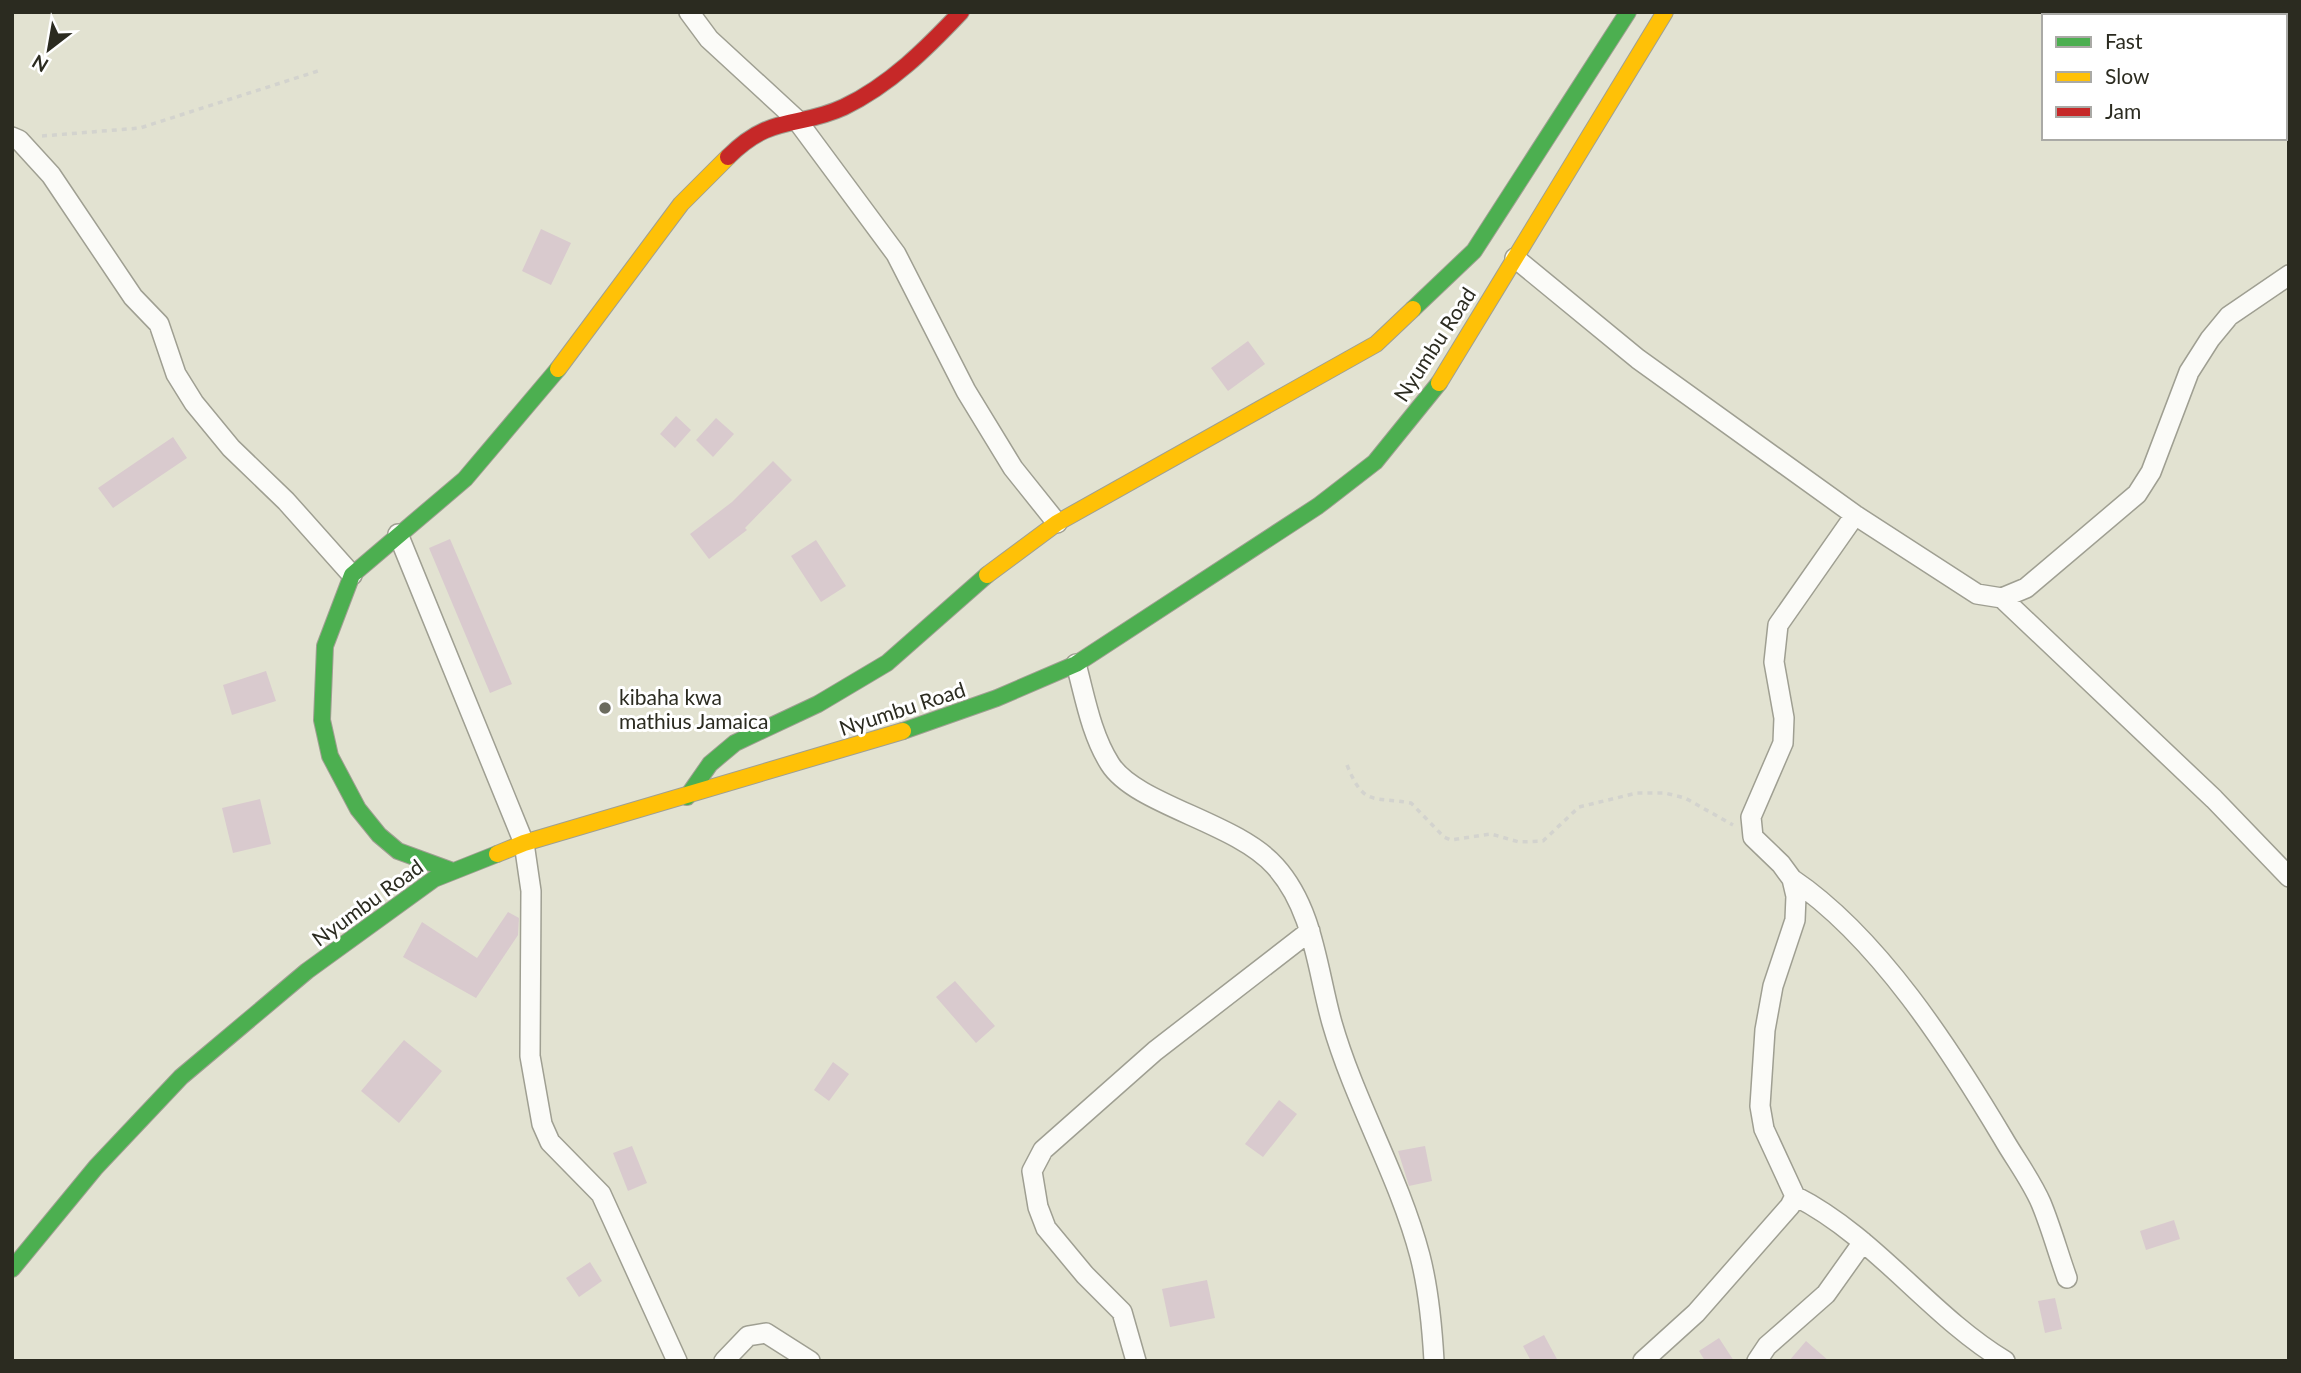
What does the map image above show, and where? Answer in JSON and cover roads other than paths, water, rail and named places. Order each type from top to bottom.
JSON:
[{"type":"street","points":[[690,12],[709,39],[796,119],[896,254],[966,391],[1013,468],[1057,523]]},
{"type":"street","points":[[450,870],[398,851],[379,835],[358,809],[330,756],[322,720],[325,646],[352,575],[465,479],[533,402],[681,204],[744,141],[767,127],[842,108],[875,90],[926,49],[961,12]]},
{"type":"street","points":[[687,797],[710,764],[734,743],[818,704],[887,663],[972,586],[1057,523],[1324,376],[1376,344],[1474,251],[1628,12]]},
{"type":"street","name":"Nyumbu Road","points":[[12,1269],[96,1167],[181,1077],[307,971],[450,870],[524,843],[908,730],[1076,664],[1318,506],[1375,462],[1435,388],[1665,12]]},
{"type":"street","points":[[16,138],[51,175],[133,298],[159,324],[176,374],[194,403],[231,448],[286,501],[352,575]]},
{"type":"street","points":[[1515,258],[1638,359],[1855,515],[1977,594],[2002,598],[2026,588],[2137,494],[2151,472],[2189,372],[2210,339],[2229,316],[2289,275]]},
{"type":"street","points":[[1855,515],[1778,625],[1774,662],[1784,718],[1783,743],[1751,817],[1753,837],[1792,879],[1825,902],[1851,926],[1917,1009],[1985,1107],[2040,1201],[2067,1278]]},
{"type":"street","points":[[398,534],[524,843],[531,891],[530,1056],[542,1124],[550,1142],[601,1194],[677,1361]]},
{"type":"street","points":[[2002,598],[2214,799],[2289,877]]},
{"type":"street","points":[[1076,664],[1097,741],[1111,767],[1134,787],[1220,828],[1274,865],[1294,891],[1310,931],[1332,1024],[1419,1254],[1431,1311],[1434,1361]]},
{"type":"street","points":[[1792,879],[1796,896],[1795,920],[1769,1008],[1760,1105],[1764,1129],[1795,1196],[1816,1207],[1863,1242],[1930,1298],[1952,1323],[2006,1361]]},
{"type":"street","points":[[1136,1361],[1133,1341],[1122,1312],[1085,1275],[1046,1228],[1038,1207],[1032,1171],[1043,1150],[1155,1051],[1310,931]]},
{"type":"street","points":[[1643,1361],[1696,1313],[1790,1206],[1795,1196]]},
{"type":"street","points":[[1757,1361],[1767,1346],[1826,1294],[1863,1242]]},
{"type":"street","points":[[724,1361],[748,1336],[766,1333],[810,1361]]},
{"type":"place","name":"kibaha kwa mathius Jamaica","points":[[605,708]]}]
